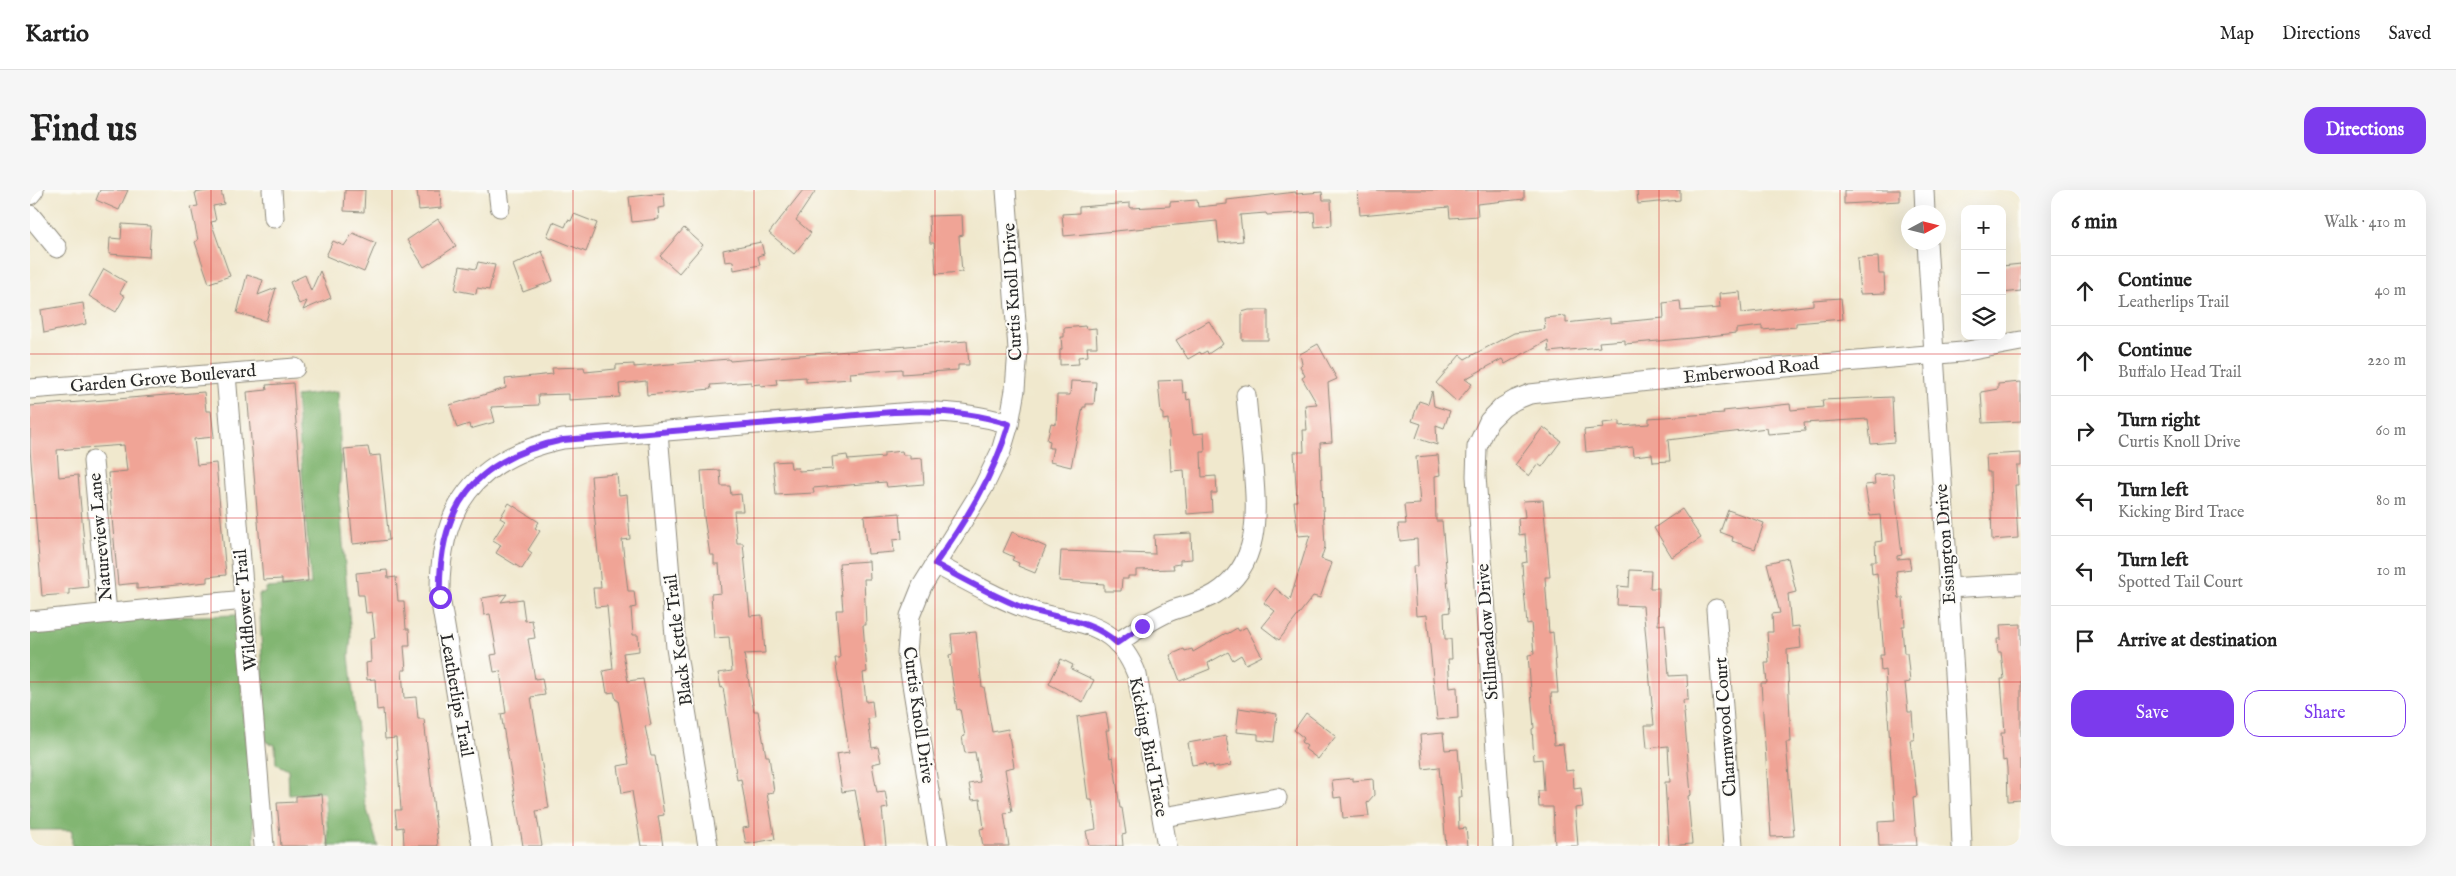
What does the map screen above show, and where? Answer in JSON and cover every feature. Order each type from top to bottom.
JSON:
[{"type":"street","points":[[30,195],[34,190]]},
{"type":"street","points":[[272,190],[274,218]]},
{"type":"street","name":"Curtis Knoll Drive","points":[[938,846],[907,654],[910,616],[915,599],[935,564],[962,526],[984,488],[1001,451],[1009,424],[1015,390],[1018,349],[1006,190]]},
{"type":"street","points":[[1924,190],[1925,205]]},
{"type":"street","points":[[30,215],[56,248]]},
{"type":"street","name":"Essington Drive","points":[[1927,250],[1962,846]]},
{"type":"street","name":"Emberwood Road","points":[[1489,421],[1503,407],[1515,400],[1547,391],[1933,353],[1962,352],[2021,342]]},
{"type":"street","name":"Garden Grove Boulevard","points":[[30,389],[295,368]]},
{"type":"street","name":"Wildflower Trail","points":[[226,374],[264,846]]},
{"type":"street","points":[[1117,643],[1142,626],[1172,610],[1202,601],[1217,593],[1230,583],[1245,561],[1251,549],[1256,529],[1257,510],[1246,395]]},
{"type":"street","name":"Leatherlips Trail","points":[[482,846],[440,597],[440,568],[443,541],[454,514],[468,490],[488,470],[511,455],[537,445],[563,440],[927,411],[968,414],[1009,424]]},
{"type":"street","name":"Stillmeadow Drive","points":[[1489,421],[1477,447],[1476,476],[1503,846]]},
{"type":"street","name":"Black Kettle Trail","points":[[658,433],[676,648],[708,846]]},
{"type":"street","name":"Natureview Lane","points":[[93,461],[107,613]]},
{"type":"street","name":"Kicking Bird Trace","points":[[935,564],[996,596],[1037,612],[1095,628],[1117,643],[1138,675],[1167,846]]},
{"type":"street","points":[[1948,588],[2021,584]]},
{"type":"street","name":"Natureview Lane","points":[[30,621],[245,600]]},
{"type":"street","name":"Charmwood Court","points":[[1716,609],[1734,846]]},
{"type":"street","points":[[1163,817],[1277,798]]},
{"type":"green space","points":[[338,391],[341,464],[339,496],[351,637],[349,656],[365,803],[378,846],[329,846],[324,792],[289,795],[288,770],[276,764],[275,745],[266,742],[259,594],[265,593],[266,588],[311,585],[296,396]]},
{"type":"green space","points":[[236,615],[255,846],[72,846],[72,830],[30,830],[30,630],[172,617]]},
{"type":"building","points":[[100,190],[128,190],[119,210],[96,200]]},
{"type":"building","points":[[221,190],[224,204],[213,206],[216,221],[211,222],[230,276],[209,283],[195,242],[198,240],[191,207],[198,206],[195,193]]},
{"type":"building","points":[[345,190],[365,190],[364,212],[344,211]]},
{"type":"building","points":[[417,190],[440,190],[441,208],[419,210]]},
{"type":"building","points":[[803,190],[816,190],[796,220],[811,233],[794,254],[769,233]]},
{"type":"building","points":[[1358,190],[1524,190],[1524,199],[1477,204],[1478,216],[1450,218],[1449,207],[1360,215]]},
{"type":"building","points":[[1637,190],[1680,190],[1680,200],[1638,204]]},
{"type":"building","points":[[1844,190],[1900,190],[1900,201],[1844,204]]},
{"type":"building","points":[[1296,192],[1296,194],[1322,192],[1323,200],[1331,200],[1332,225],[1315,227],[1314,212],[1267,215],[1266,213],[1240,215],[1243,241],[1219,243],[1217,221],[1064,236],[1062,214],[1079,213],[1079,207],[1130,203],[1130,208],[1170,206],[1170,202],[1197,200],[1198,207],[1227,204],[1227,200]]},
{"type":"building","points":[[664,193],[665,207],[658,208],[659,219],[632,222],[629,197]]},
{"type":"building","points":[[574,214],[597,223],[586,252],[547,236],[553,222],[565,227],[568,220],[571,221]]},
{"type":"building","points":[[962,215],[963,235],[959,236],[962,272],[936,274],[934,243],[930,243],[929,216]]},
{"type":"building","points":[[438,219],[456,246],[424,267],[407,240]]},
{"type":"building","points":[[122,224],[151,226],[149,257],[109,254],[110,238],[121,239]]},
{"type":"building","points":[[684,228],[703,245],[679,273],[660,256]]},
{"type":"building","points":[[353,233],[376,243],[364,272],[326,256],[333,241],[344,246]]},
{"type":"building","points":[[761,242],[764,254],[758,256],[760,265],[734,270],[733,261],[725,262],[723,250]]},
{"type":"building","points":[[542,251],[553,281],[523,292],[513,265]]},
{"type":"building","points":[[1878,257],[1879,274],[1884,274],[1885,293],[1860,294],[1857,258]]},
{"type":"building","points":[[478,262],[495,265],[489,290],[477,288],[476,294],[455,290],[460,266],[476,269]]},
{"type":"building","points":[[2021,264],[2021,291],[2006,293],[2006,266]]},
{"type":"building","points":[[104,269],[126,282],[120,293],[125,296],[116,312],[89,296]]},
{"type":"building","points":[[320,271],[331,298],[303,310],[307,301],[299,304],[290,282],[305,275],[311,291]]},
{"type":"building","points":[[247,275],[263,280],[258,295],[276,288],[266,321],[237,313]]},
{"type":"building","points":[[1740,292],[1742,313],[1813,305],[1813,300],[1841,298],[1843,319],[1796,323],[1796,327],[1762,330],[1762,326],[1736,329],[1736,333],[1692,338],[1625,344],[1625,340],[1599,342],[1600,347],[1549,352],[1548,340],[1505,364],[1502,359],[1465,379],[1472,384],[1457,402],[1436,383],[1460,355],[1465,359],[1514,333],[1545,329],[1544,318],[1566,316],[1566,323],[1610,318],[1610,323],[1664,318],[1663,303],[1680,301],[1681,311],[1720,308],[1719,294]]},
{"type":"building","points":[[83,303],[86,324],[44,333],[41,310]]},
{"type":"building","points":[[1268,310],[1268,340],[1242,340],[1242,312]]},
{"type":"building","points":[[1209,321],[1223,344],[1208,354],[1207,351],[1201,354],[1200,352],[1188,359],[1176,340]]},
{"type":"building","points":[[1085,326],[1086,329],[1096,328],[1097,347],[1087,347],[1088,356],[1078,357],[1079,364],[1060,365],[1061,337],[1064,337],[1064,328]]},
{"type":"building","points":[[967,341],[969,365],[958,365],[958,370],[902,374],[902,369],[850,373],[851,379],[806,382],[806,377],[776,379],[777,384],[761,386],[760,384],[751,385],[751,382],[710,385],[711,389],[647,395],[646,381],[619,384],[620,397],[569,400],[569,394],[538,395],[539,405],[491,407],[495,422],[470,429],[469,424],[457,428],[450,405],[506,388],[505,379],[553,374],[552,368],[584,367],[585,372],[616,369],[616,365],[634,364],[634,367],[729,359],[730,361]]},
{"type":"building","points":[[1318,344],[1337,379],[1328,383],[1332,442],[1320,443],[1325,547],[1321,559],[1332,563],[1320,598],[1313,596],[1279,640],[1262,627],[1275,611],[1264,603],[1275,588],[1290,600],[1310,535],[1298,536],[1294,501],[1297,501],[1294,452],[1304,452],[1303,430],[1307,430],[1305,405],[1317,404],[1302,378],[1305,376],[1300,366],[1302,364],[1300,354]]},
{"type":"building","points":[[1182,380],[1183,393],[1186,392],[1187,400],[1190,399],[1193,434],[1204,433],[1205,452],[1201,452],[1202,477],[1216,476],[1217,493],[1211,493],[1212,512],[1187,514],[1184,470],[1171,471],[1168,419],[1163,420],[1163,413],[1161,413],[1158,381]]},
{"type":"building","points":[[1071,381],[1096,382],[1094,404],[1086,404],[1086,407],[1083,407],[1071,467],[1050,462],[1053,448],[1049,448],[1050,441],[1047,440],[1051,423],[1056,424],[1057,395],[1070,395]]},
{"type":"building","points":[[2021,382],[2021,421],[1983,423],[1981,392],[1998,389],[1998,384]]},
{"type":"building","points":[[293,383],[308,581],[282,584],[282,579],[263,580],[247,392],[267,390],[266,385]]},
{"type":"building","points":[[1432,391],[1434,406],[1450,411],[1444,428],[1436,425],[1437,445],[1416,438],[1421,424],[1412,421],[1419,401],[1428,404]]},
{"type":"building","points":[[204,392],[206,411],[211,411],[214,437],[194,439],[197,465],[216,463],[226,575],[207,577],[207,582],[137,589],[137,583],[118,585],[108,473],[127,471],[124,445],[57,450],[59,477],[78,475],[88,587],[69,589],[69,594],[42,596],[30,449],[30,406]]},
{"type":"building","points":[[1892,397],[1894,442],[1871,444],[1868,419],[1804,423],[1805,431],[1768,434],[1767,428],[1668,440],[1670,461],[1653,462],[1652,454],[1634,456],[1633,447],[1586,452],[1584,430],[1604,428],[1603,423],[1620,421],[1620,426],[1649,424],[1649,418],[1724,413],[1723,411],[1790,404],[1791,410],[1823,407],[1822,400]]},
{"type":"building","points":[[1543,427],[1561,441],[1542,467],[1538,464],[1529,476],[1515,465]]},
{"type":"building","points":[[368,447],[370,456],[380,455],[389,540],[353,544],[344,449]]},
{"type":"building","points":[[902,451],[903,455],[910,455],[910,459],[922,458],[924,484],[887,487],[886,482],[813,488],[814,493],[776,495],[773,462],[790,461],[791,468],[798,468],[799,471],[833,469],[832,457],[847,455],[848,460],[884,457],[884,453]]},
{"type":"building","points":[[2021,453],[2021,466],[2017,466],[2018,485],[2015,485],[2018,538],[1992,540],[1990,472],[1987,472],[1986,455]]},
{"type":"building","points":[[1438,455],[1440,475],[1435,476],[1436,521],[1442,521],[1450,612],[1444,613],[1445,639],[1451,639],[1452,659],[1448,659],[1450,688],[1457,687],[1458,718],[1437,720],[1427,615],[1416,616],[1413,566],[1418,566],[1417,539],[1400,541],[1398,524],[1406,524],[1404,505],[1420,504],[1416,457]]},
{"type":"building","points":[[720,470],[721,486],[730,486],[731,495],[741,494],[743,511],[734,511],[737,543],[743,543],[750,616],[762,615],[765,653],[744,654],[754,711],[758,711],[766,756],[769,756],[774,792],[767,793],[775,839],[746,844],[743,828],[749,827],[741,779],[737,780],[723,687],[721,688],[718,673],[732,671],[729,637],[714,638],[711,594],[721,593],[719,564],[714,564],[714,555],[710,555],[704,517],[701,471]]},
{"type":"building","points":[[617,474],[619,495],[627,494],[630,539],[622,540],[628,591],[634,591],[636,607],[631,608],[633,635],[638,635],[639,651],[623,653],[628,681],[643,679],[651,725],[645,726],[651,756],[655,756],[664,815],[658,816],[663,846],[641,846],[632,791],[622,793],[618,766],[629,764],[618,700],[616,700],[614,692],[607,693],[603,671],[613,669],[607,606],[595,607],[593,588],[601,588],[591,476]]},
{"type":"building","points":[[1893,474],[1902,555],[1897,556],[1897,559],[1909,558],[1911,569],[1896,571],[1899,598],[1903,598],[1905,626],[1902,626],[1904,653],[1907,653],[1910,682],[1905,683],[1908,712],[1912,712],[1914,740],[1910,740],[1917,796],[1913,797],[1917,846],[1879,846],[1878,822],[1895,821],[1885,670],[1881,671],[1880,655],[1884,655],[1877,573],[1872,574],[1871,561],[1876,561],[1875,542],[1882,541],[1880,515],[1870,516],[1865,485],[1875,484],[1874,475]]},
{"type":"building","points":[[1543,500],[1550,577],[1545,577],[1549,633],[1553,632],[1558,693],[1551,693],[1554,745],[1563,744],[1566,771],[1573,770],[1574,789],[1581,788],[1583,807],[1575,808],[1578,846],[1555,846],[1553,807],[1539,807],[1538,791],[1544,791],[1542,759],[1534,760],[1532,729],[1534,728],[1528,655],[1534,654],[1531,623],[1527,624],[1523,579],[1522,563],[1527,562],[1525,534],[1519,535],[1518,518],[1525,517],[1523,501]]},
{"type":"building","points":[[509,503],[539,522],[535,528],[540,531],[528,550],[532,553],[522,569],[496,553],[501,545],[493,540],[505,521],[500,518]]},
{"type":"building","points":[[1682,509],[1701,538],[1672,557],[1654,528]]},
{"type":"building","points":[[1728,510],[1764,523],[1755,549],[1732,541],[1733,537],[1720,532]]},
{"type":"building","points":[[900,513],[902,539],[893,540],[894,552],[868,554],[864,516]]},
{"type":"building","points":[[1012,532],[1046,547],[1035,573],[1018,566],[1019,563],[1012,560],[1014,557],[1003,552]]},
{"type":"building","points":[[1191,533],[1192,559],[1180,560],[1180,564],[1173,565],[1174,569],[1136,570],[1136,576],[1128,576],[1128,579],[1122,579],[1121,591],[1104,591],[1104,584],[1059,581],[1061,551],[1155,554],[1154,535]]},
{"type":"building","points":[[1788,558],[1796,592],[1788,594],[1791,627],[1799,626],[1801,648],[1787,650],[1791,742],[1786,742],[1794,836],[1771,837],[1761,683],[1767,683],[1765,663],[1769,663],[1767,632],[1773,632],[1772,614],[1780,613],[1767,563]]},
{"type":"building","points":[[869,561],[870,579],[864,579],[866,625],[863,625],[867,672],[863,673],[866,702],[872,701],[874,718],[868,719],[872,748],[878,747],[881,762],[872,764],[877,792],[885,791],[888,808],[882,809],[886,846],[865,846],[855,790],[842,792],[836,754],[849,752],[835,658],[840,658],[836,610],[843,610],[839,563]]},
{"type":"building","points":[[387,570],[388,578],[396,577],[398,601],[404,601],[406,629],[409,629],[410,646],[404,646],[406,670],[402,670],[404,698],[416,697],[418,719],[424,719],[438,846],[404,846],[403,827],[397,828],[395,810],[401,810],[396,738],[385,739],[383,709],[377,710],[375,679],[367,680],[366,663],[371,662],[370,639],[375,638],[372,612],[366,613],[364,595],[358,595],[356,573]]},
{"type":"building","points":[[1630,570],[1651,571],[1650,588],[1659,588],[1658,625],[1665,624],[1669,676],[1687,675],[1688,700],[1683,700],[1691,795],[1688,796],[1692,844],[1669,846],[1665,782],[1670,782],[1668,746],[1647,748],[1645,725],[1654,725],[1643,606],[1617,605],[1618,586],[1629,587]]},
{"type":"building","points":[[507,594],[501,602],[522,599],[525,621],[532,620],[535,638],[528,639],[535,679],[542,678],[545,695],[531,697],[549,808],[536,811],[542,846],[523,846],[501,714],[506,713],[500,671],[494,672],[491,655],[497,654],[490,614],[484,615],[482,598]]},
{"type":"building","points":[[2021,624],[2021,800],[2008,801],[2007,768],[2006,760],[2003,761],[2001,733],[2005,733],[2001,679],[2004,679],[2001,652],[1998,652],[1997,639],[2001,639],[2000,625]]},
{"type":"building","points":[[1246,627],[1262,656],[1246,664],[1241,655],[1233,660],[1228,652],[1208,663],[1210,669],[1180,681],[1170,655],[1184,649],[1185,651],[1192,649],[1193,652],[1226,633],[1237,628],[1239,631]]},
{"type":"building","points":[[976,632],[982,687],[984,687],[992,732],[1008,729],[1014,767],[1005,769],[1012,812],[1004,813],[1009,846],[983,846],[980,829],[984,828],[980,799],[972,800],[969,784],[980,782],[975,752],[965,753],[962,737],[965,736],[960,709],[957,710],[952,678],[949,655],[953,654],[951,634]]},
{"type":"building","points":[[1061,659],[1073,665],[1071,669],[1094,680],[1083,702],[1049,684]]},
{"type":"building","points":[[1239,708],[1277,714],[1274,742],[1258,740],[1258,734],[1236,732]]},
{"type":"building","points":[[1106,712],[1109,730],[1106,730],[1110,758],[1113,757],[1120,808],[1122,808],[1126,834],[1122,835],[1123,846],[1089,846],[1086,831],[1096,829],[1092,800],[1088,800],[1077,717]]},
{"type":"building","points":[[1306,713],[1336,736],[1318,759],[1305,749],[1307,746],[1301,742],[1304,738],[1294,730]]},
{"type":"building","points":[[1443,733],[1445,750],[1458,749],[1462,797],[1458,797],[1459,829],[1466,828],[1468,846],[1446,846],[1439,767],[1423,769],[1420,735]]},
{"type":"building","points":[[1226,736],[1231,765],[1213,768],[1213,765],[1206,766],[1205,763],[1192,765],[1188,743]]},
{"type":"building","points":[[1353,778],[1353,781],[1373,779],[1374,795],[1367,803],[1369,816],[1343,818],[1341,797],[1334,798],[1332,780]]},
{"type":"building","points":[[322,794],[326,846],[281,846],[277,803],[296,802],[296,796]]},
{"type":"route","points":[[440,597],[440,568],[443,541],[454,514],[468,490],[488,470],[511,455],[537,445],[563,440],[879,414],[927,411],[955,412],[986,416],[1009,424],[1001,451],[984,488],[962,526],[935,564],[996,596],[1037,612],[1095,628],[1110,636],[1117,643],[1142,626]]}]
